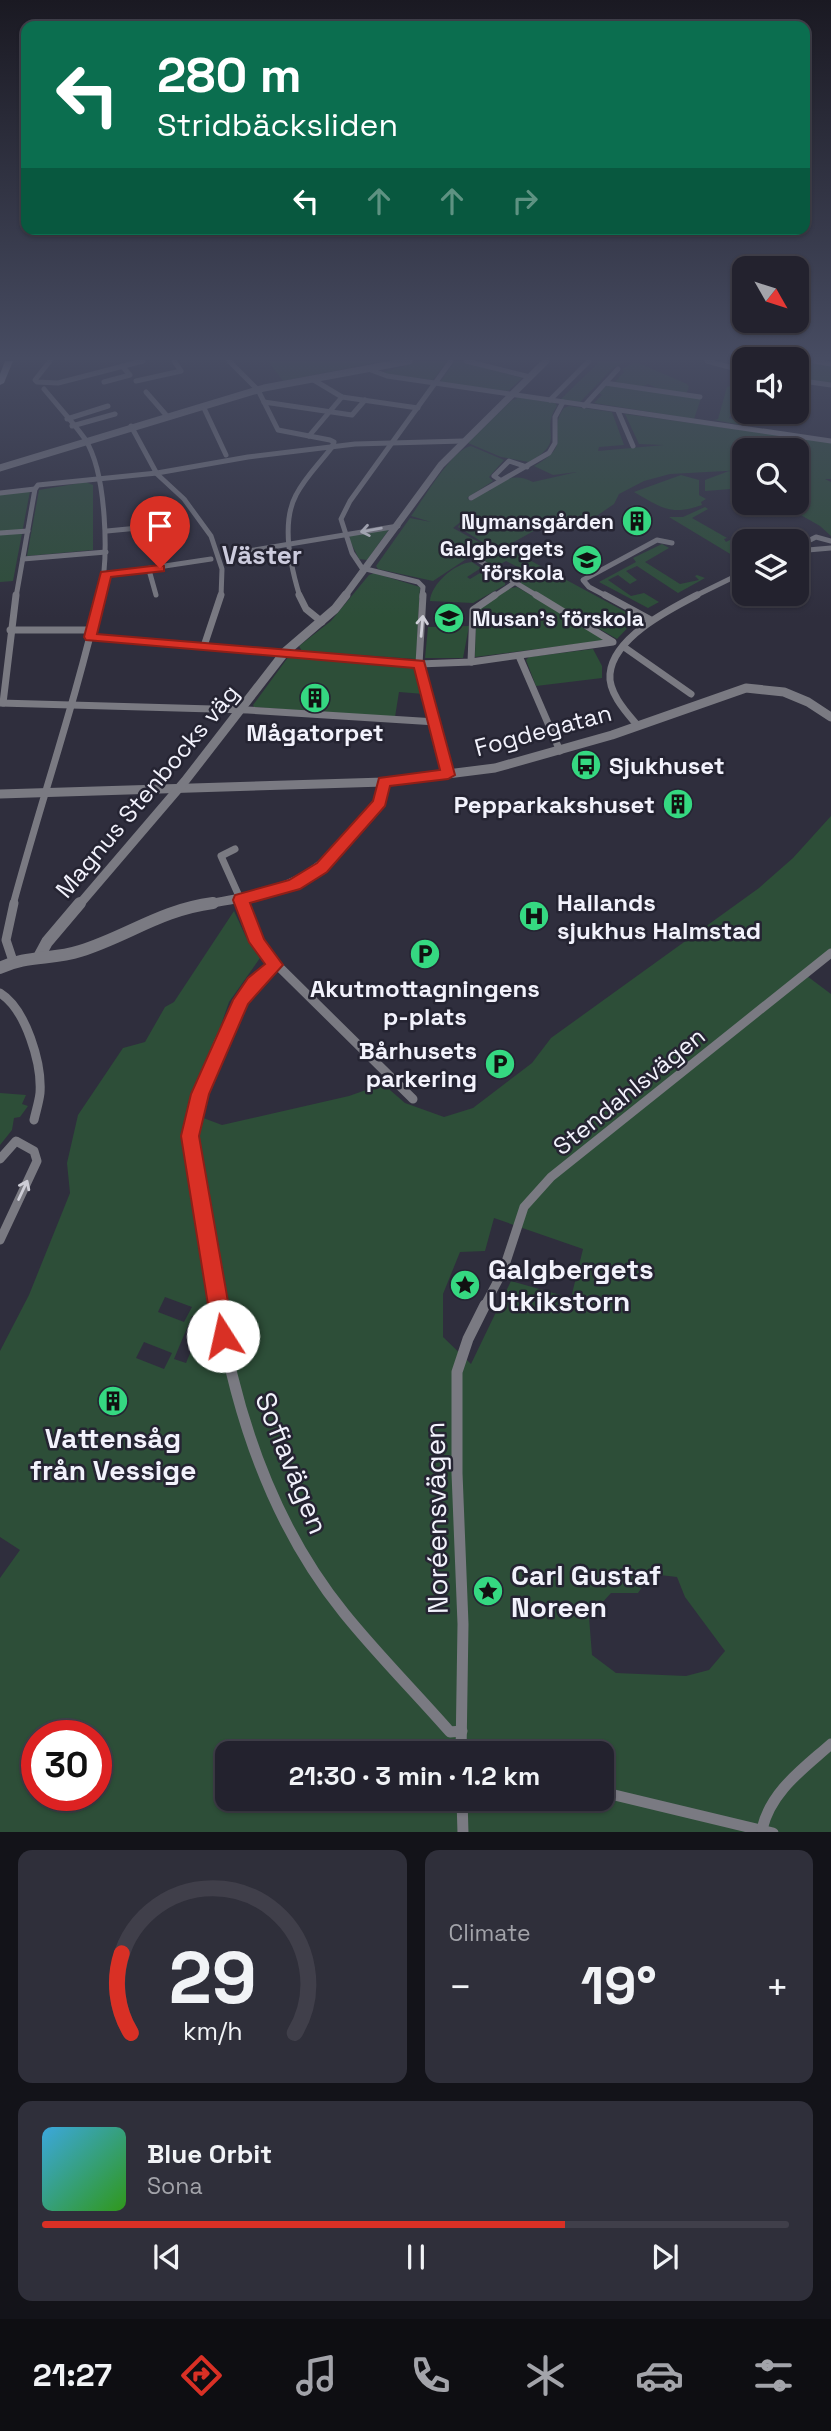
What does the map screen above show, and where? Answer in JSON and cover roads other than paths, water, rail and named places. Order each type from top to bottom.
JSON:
[{"type":"street","points":[[0,466],[68,446]]},
{"type":"street","points":[[13,961],[6,940],[43,792],[71,705],[105,575],[107,531],[99,479],[88,446]]},
{"type":"street","points":[[142,446],[157,473],[195,512],[222,556],[224,578],[221,608],[204,646]]},
{"type":"street","points":[[222,446],[226,455]]},
{"type":"street","points":[[0,493],[340,446]]},
{"type":"street","points":[[390,446],[341,519],[344,535],[357,560],[367,569],[418,582],[423,587],[419,664],[448,775]]},
{"type":"street","name":"Magnus Stenbocks väg","points":[[40,955],[47,942],[180,788],[285,652],[322,622],[367,569],[441,466],[458,446]]},
{"type":"street","points":[[471,498],[545,457],[554,446]]},
{"type":"street","points":[[322,622],[302,604],[290,544],[292,503],[332,447]]},
{"type":"street","points":[[500,480],[494,476],[509,461],[527,467]]},
{"type":"street","points":[[36,487],[10,630],[1,703],[242,710],[436,722]]},
{"type":"street","points":[[107,531],[159,526]]},
{"type":"street","points":[[242,552],[398,526]]},
{"type":"street","points":[[0,533],[28,531]]},
{"type":"street","points":[[809,542],[817,537],[831,541]]},
{"type":"street","points":[[651,620],[589,587],[583,580],[657,540],[672,543]]},
{"type":"street","points":[[809,549],[831,548]]},
{"type":"street","points":[[23,559],[106,552]]},
{"type":"street","points":[[10,630],[91,633],[204,646],[419,664],[471,662],[609,645],[613,640],[475,558]]},
{"type":"street","points":[[105,575],[211,559]]},
{"type":"street","points":[[149,570],[156,595]]},
{"type":"street","points":[[638,726],[618,696],[610,676],[613,659],[651,620],[732,578]]},
{"type":"street","points":[[471,662],[473,610],[514,583]]},
{"type":"street","points":[[624,647],[691,694]]},
{"type":"street","points":[[519,656],[560,751]]},
{"type":"street","name":"Fogdegatan","points":[[0,794],[384,782],[448,775],[495,768],[560,751],[732,691],[751,687],[769,688],[796,695],[831,717]]},
{"type":"street","points":[[0,968],[25,957],[77,952],[147,919],[173,911],[240,900],[294,885],[322,867],[380,803],[384,782]]},
{"type":"street","points":[[235,849],[221,856],[258,942],[275,965],[413,1099]]},
{"type":"street","name":"Stendahlsvägen","points":[[495,1291],[517,1222],[534,1194],[551,1177],[831,953]]},
{"type":"street","name":"Sofiavägen","points":[[275,965],[254,983],[241,1000],[200,1094],[190,1136],[223,1336],[238,1404],[251,1444],[284,1520],[306,1559],[343,1612],[445,1727],[450,1731],[461,1731]]},
{"type":"street","points":[[0,993],[9,996],[16,1003],[26,1030],[40,1087],[34,1120]]},
{"type":"street","points":[[0,1159],[13,1142],[24,1143],[34,1151],[37,1161],[0,1240]]},
{"type":"street","name":"Noréensvägen","points":[[461,1741],[463,1624],[457,1473],[457,1372],[468,1339],[495,1291]]},
{"type":"street","points":[[614,1795],[768,1831],[764,1816],[770,1802],[831,1744]]},
{"type":"street","points":[[462,1811],[463,1832]]},
{"type":"place","name":"Nymansgården","points":[[637,521]]},
{"type":"place","name":"Galgbergets förskola","points":[[587,560]]},
{"type":"place","name":"Musan's förskola","points":[[449,618]]},
{"type":"place","name":"Mågatorpet","points":[[315,698]]},
{"type":"place","name":"Sjukhuset","points":[[586,765]]},
{"type":"place","name":"Pepparkakshuset","points":[[678,804]]},
{"type":"place","name":"Hallands sjukhus Halmstad","points":[[534,916]]},
{"type":"place","name":"Akutmottagningens p-plats","points":[[425,954]]},
{"type":"place","name":"Bårhusets parkering","points":[[500,1064]]},
{"type":"place","name":"Galgbergets Utkikstorn","points":[[465,1285]]},
{"type":"place","name":"Vattensåg från Vessige","points":[[113,1401]]},
{"type":"place","name":"Carl Gustaf Noreen","points":[[488,1591]]},
{"type":"district","name":"Väster","points":[[262,555]]}]
